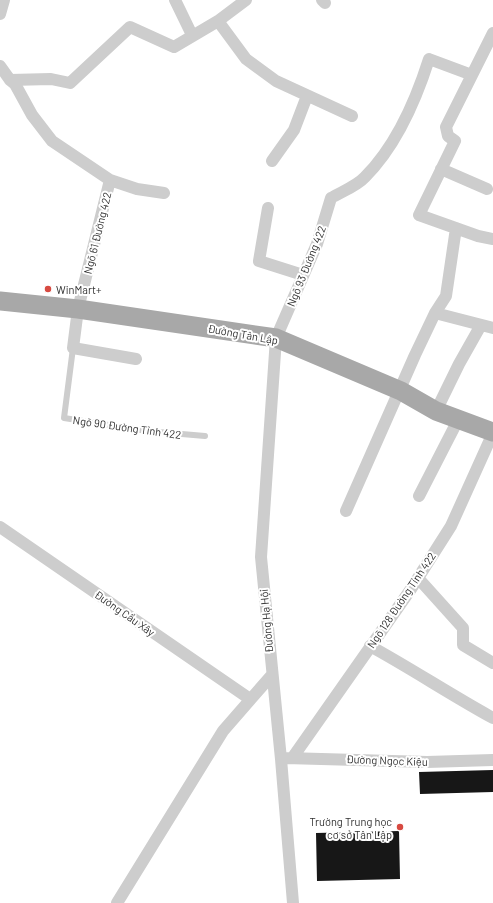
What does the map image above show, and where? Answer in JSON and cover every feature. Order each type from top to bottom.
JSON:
[{"type":"main road","name":"Đường Tân Lập","points":[[0,301],[78,309],[276,338],[401,391],[436,411],[493,433]]},
{"type":"street","points":[[0,14],[4,0]]},
{"type":"street","points":[[175,0],[192,35]]},
{"type":"street","points":[[10,80],[51,79],[70,82],[130,27],[174,47],[218,21],[246,0]]},
{"type":"street","points":[[218,21],[246,59],[276,81],[352,116]]},
{"type":"street","points":[[493,32],[446,127],[448,136],[454,141],[419,215],[493,239]]},
{"type":"street","name":"Ngõ 93 Đường 422","points":[[276,338],[317,244],[331,198],[364,178],[389,147],[419,90],[429,59],[472,76]]},
{"type":"street","points":[[0,66],[10,80],[15,84],[32,115],[52,141],[110,180],[137,190],[164,192]]},
{"type":"street","points":[[272,161],[294,130],[307,96]]},
{"type":"street","points":[[441,169],[488,190]]},
{"type":"street","name":"Ngõ 61 Đường 422","points":[[78,309],[110,180]]},
{"type":"street","points":[[268,208],[258,262],[303,275]]},
{"type":"street","points":[[346,510],[401,391],[415,355],[435,313],[446,296],[456,228]]},
{"type":"street","name":"Ngõ 90 Đường Tỉnh 422","points":[[73,348],[78,309]]},
{"type":"street","points":[[435,313],[487,327],[459,364],[436,411]]},
{"type":"street","name":"Đường Hạ Hội","points":[[276,338],[261,557],[271,676],[287,758],[293,903]]},
{"type":"street","points":[[73,348],[136,359]]},
{"type":"street","points":[[419,496],[458,420]]},
{"type":"street","name":"Ngõ 128 Đường Tỉnh 422","points":[[287,758],[370,646],[418,578],[451,526],[493,433]]},
{"type":"street","name":"Đường Cầu Xây","points":[[0,527],[250,699]]},
{"type":"street","points":[[418,578],[463,628],[463,645],[493,663]]},
{"type":"street","points":[[370,646],[407,667],[452,696],[493,718]]},
{"type":"street","points":[[117,903],[222,731],[271,676]]},
{"type":"street","name":"Đường Ngọc Kiệu","points":[[287,758],[427,762],[493,760]]},
{"type":"lane","name":"Ngõ 90 Đường Tỉnh 422","points":[[73,348],[64,418],[147,431],[205,436]]},
{"type":"building","points":[[493,770],[493,792],[420,794],[419,772]]},
{"type":"building","points":[[399,831],[400,879],[317,881],[316,833]]},
{"type":"place","name":"WinMart+","points":[[48,289]]},
{"type":"place","name":"Trường Trung học cơ sở Tân Lập","points":[[400,827]]}]
